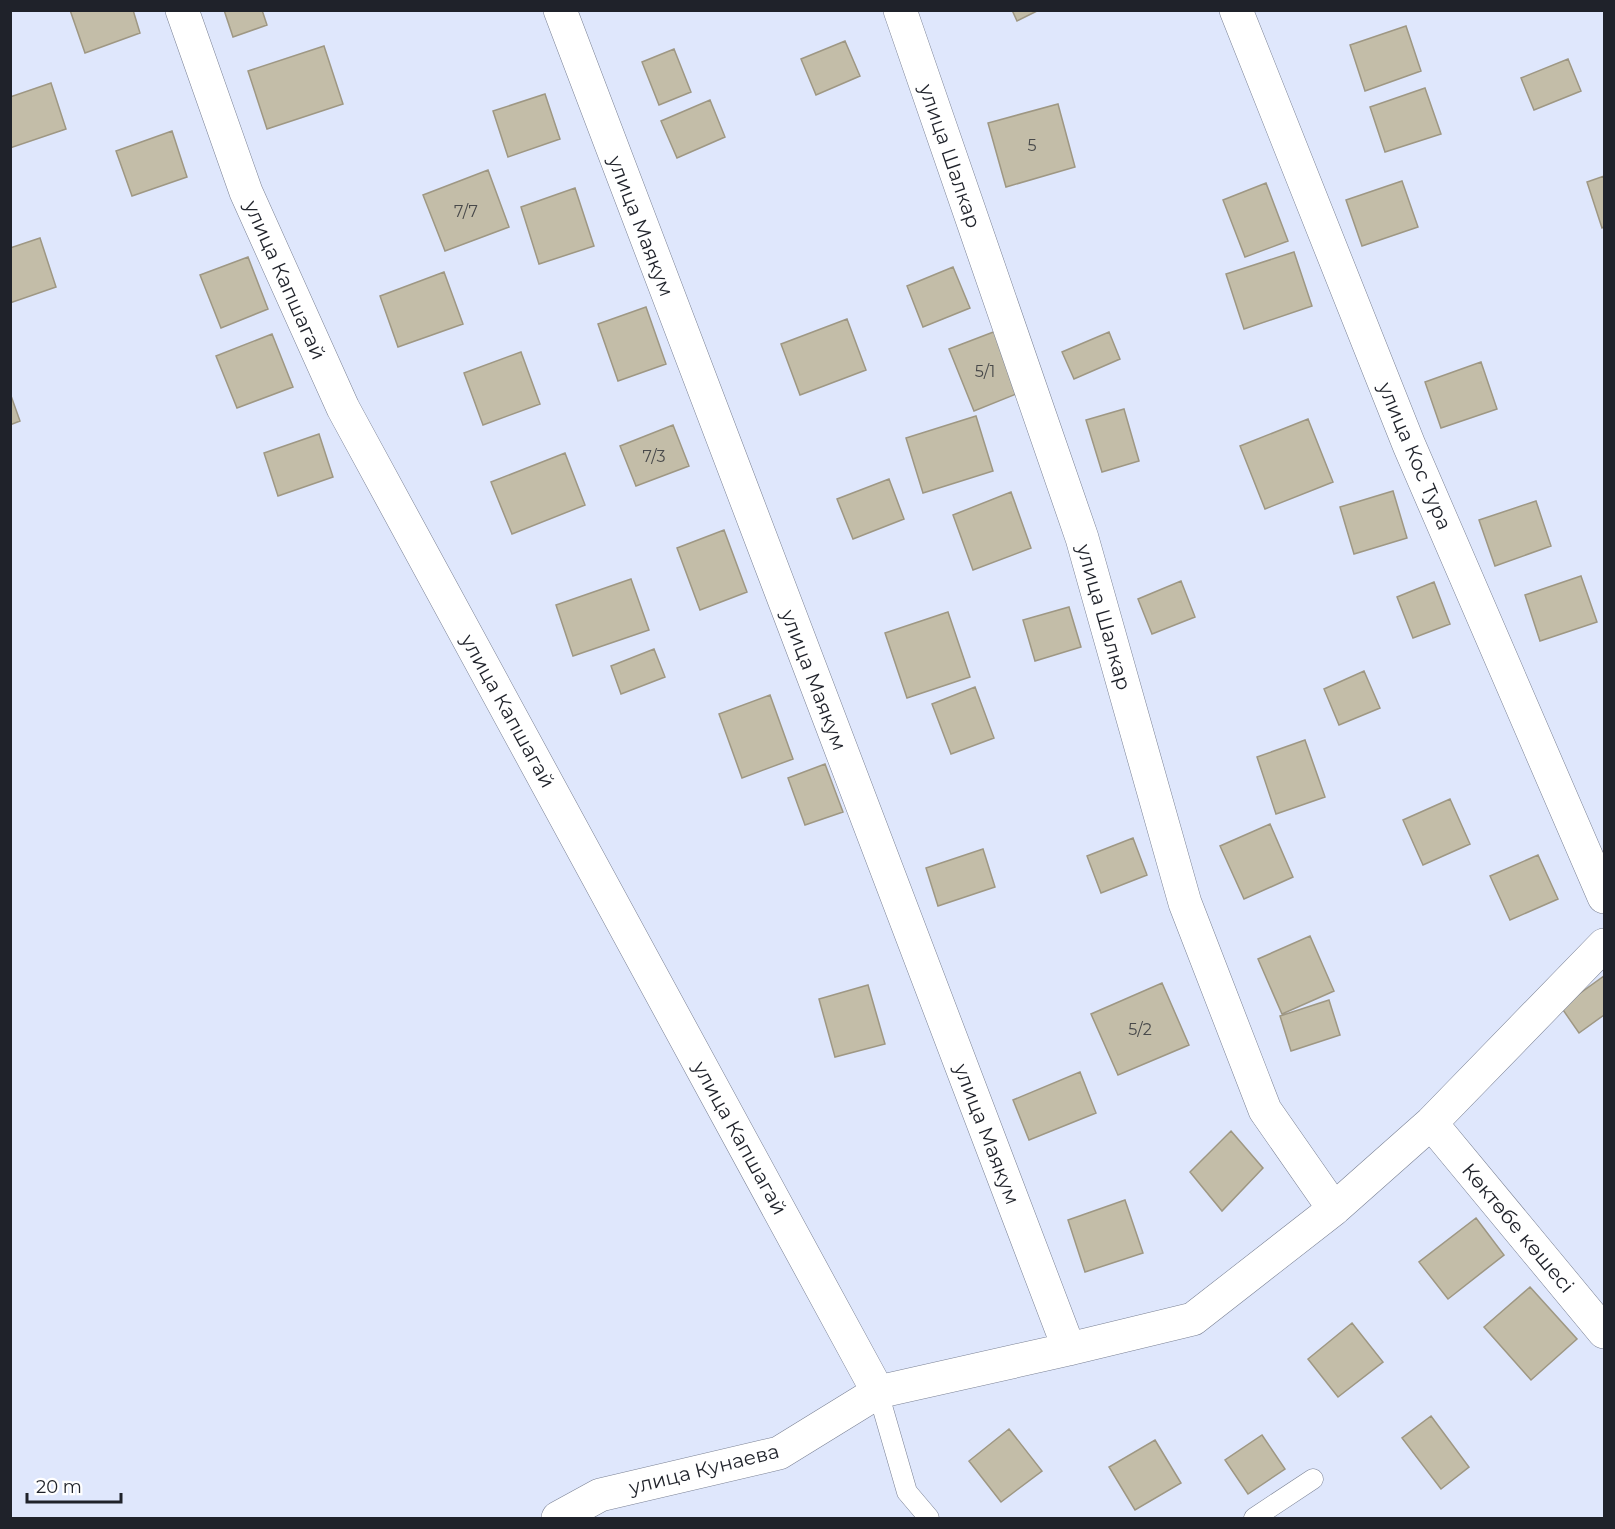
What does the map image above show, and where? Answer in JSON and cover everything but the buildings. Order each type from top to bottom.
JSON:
[{"type":"street","name":"улица Капшагай","points":[[182,10],[246,192],[343,408],[878,1392]]},
{"type":"street","name":"улица Маякум","points":[[560,10],[1069,1349]]},
{"type":"street","name":"улица Шалкар","points":[[900,10],[1082,538],[1185,903],[1265,1110],[1334,1209]]},
{"type":"street","name":"улица Кос Тура","points":[[1236,10],[1409,445],[1605,897]]},
{"type":"street","name":"улица Кунаева","points":[[567,1517],[600,1496],[779,1454],[878,1392],[1069,1349],[1193,1318],[1334,1209],[1431,1123],[1605,945]]},
{"type":"street","name":"Көктөбе көшесі","points":[[1431,1123],[1605,1332]]},
{"type":"lane","points":[[878,1392],[907,1492],[929,1518]]},
{"type":"lane","points":[[1254,1518],[1313,1479]]}]
